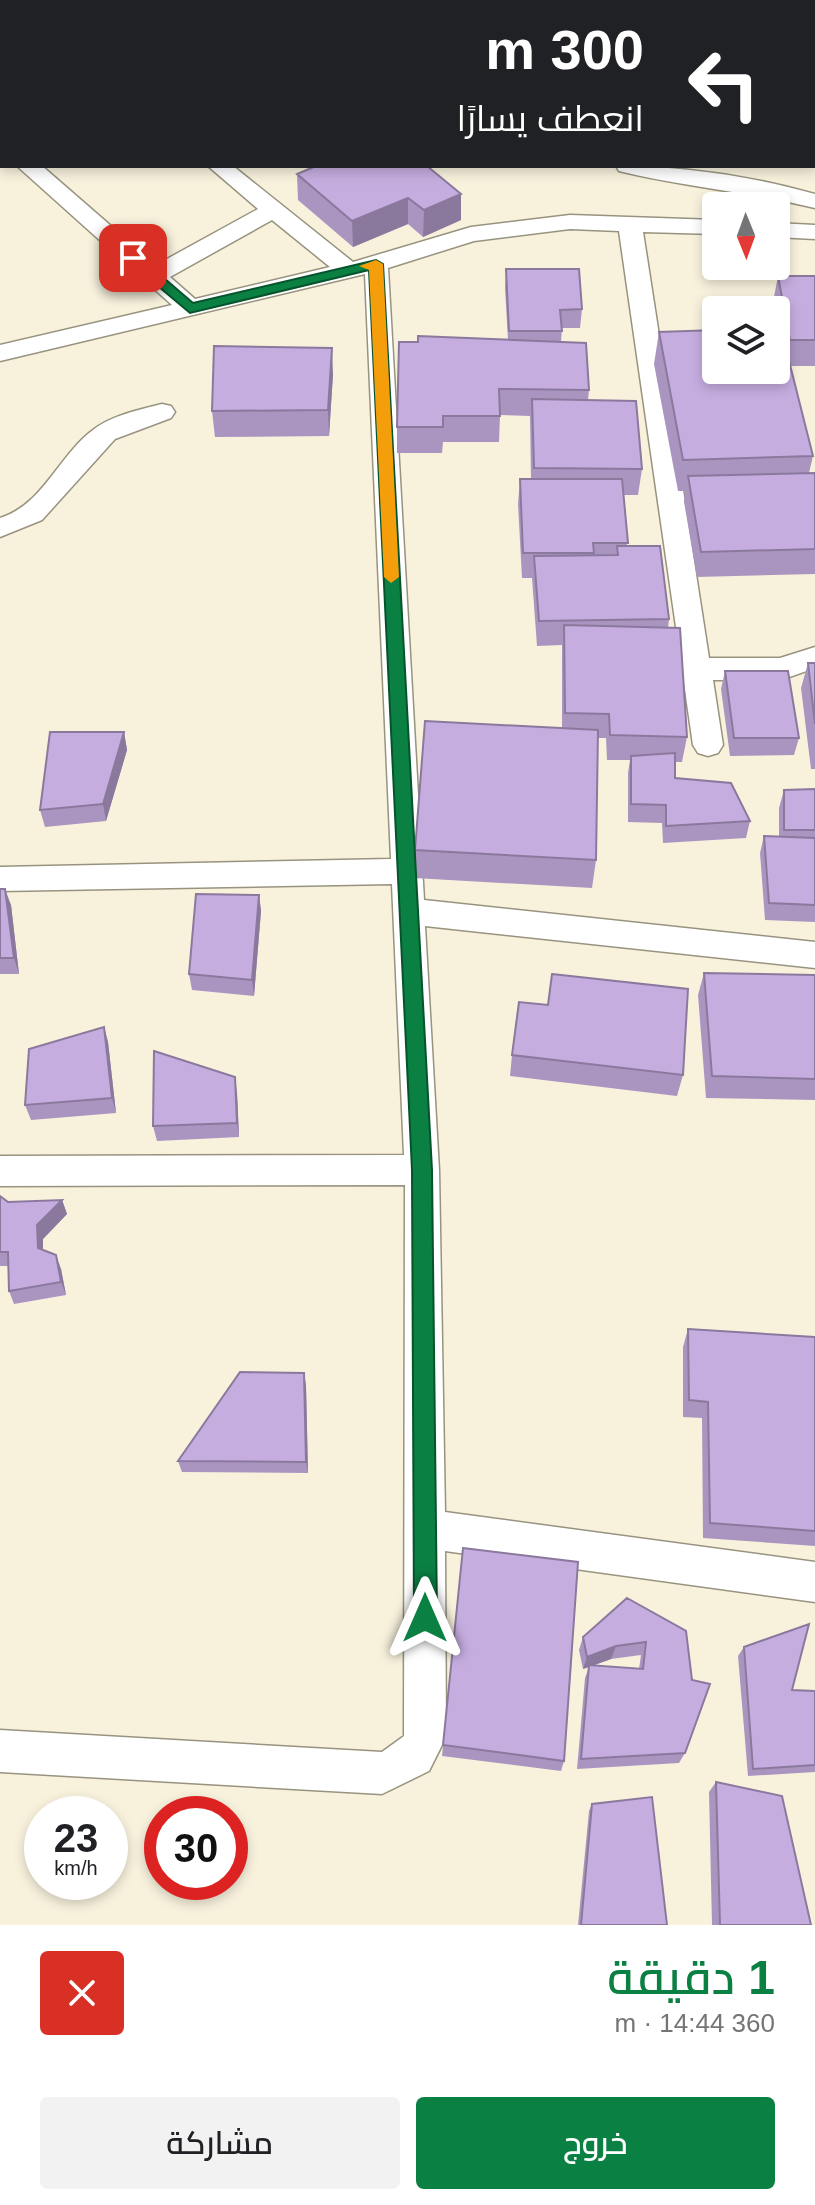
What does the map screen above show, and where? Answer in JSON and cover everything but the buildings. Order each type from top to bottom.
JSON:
[{"type":"street","points":[[30,168],[190,308]]},
{"type":"street","points":[[222,168],[274,210],[362,267]]},
{"type":"street","points":[[636,168],[686,179],[763,188],[815,201]]},
{"type":"street","points":[[154,276],[274,210]]},
{"type":"street","points":[[0,353],[362,267],[471,234],[570,222],[702,226]]},
{"type":"street","points":[[630,223],[708,745]]},
{"type":"street","points":[[790,231],[815,232]]},
{"type":"street","points":[[0,1751],[382,1773],[406,1765],[421,1753],[425,1737],[422,1170],[406,871],[362,267]]},
{"type":"street","points":[[0,528],[16,525],[47,504],[102,435],[162,412]]},
{"type":"street","points":[[697,669],[781,669],[815,657]]},
{"type":"street","points":[[0,879],[406,871]]},
{"type":"street","points":[[408,911],[815,955]]},
{"type":"street","points":[[0,1171],[422,1170]]},
{"type":"street","points":[[426,1529],[815,1582]]},
{"type":"slow traffic","points":[[365,266],[376,264],[391,577]]},
{"type":"route","points":[[133,258],[190,308],[376,264],[422,1170],[425,1618]]}]
